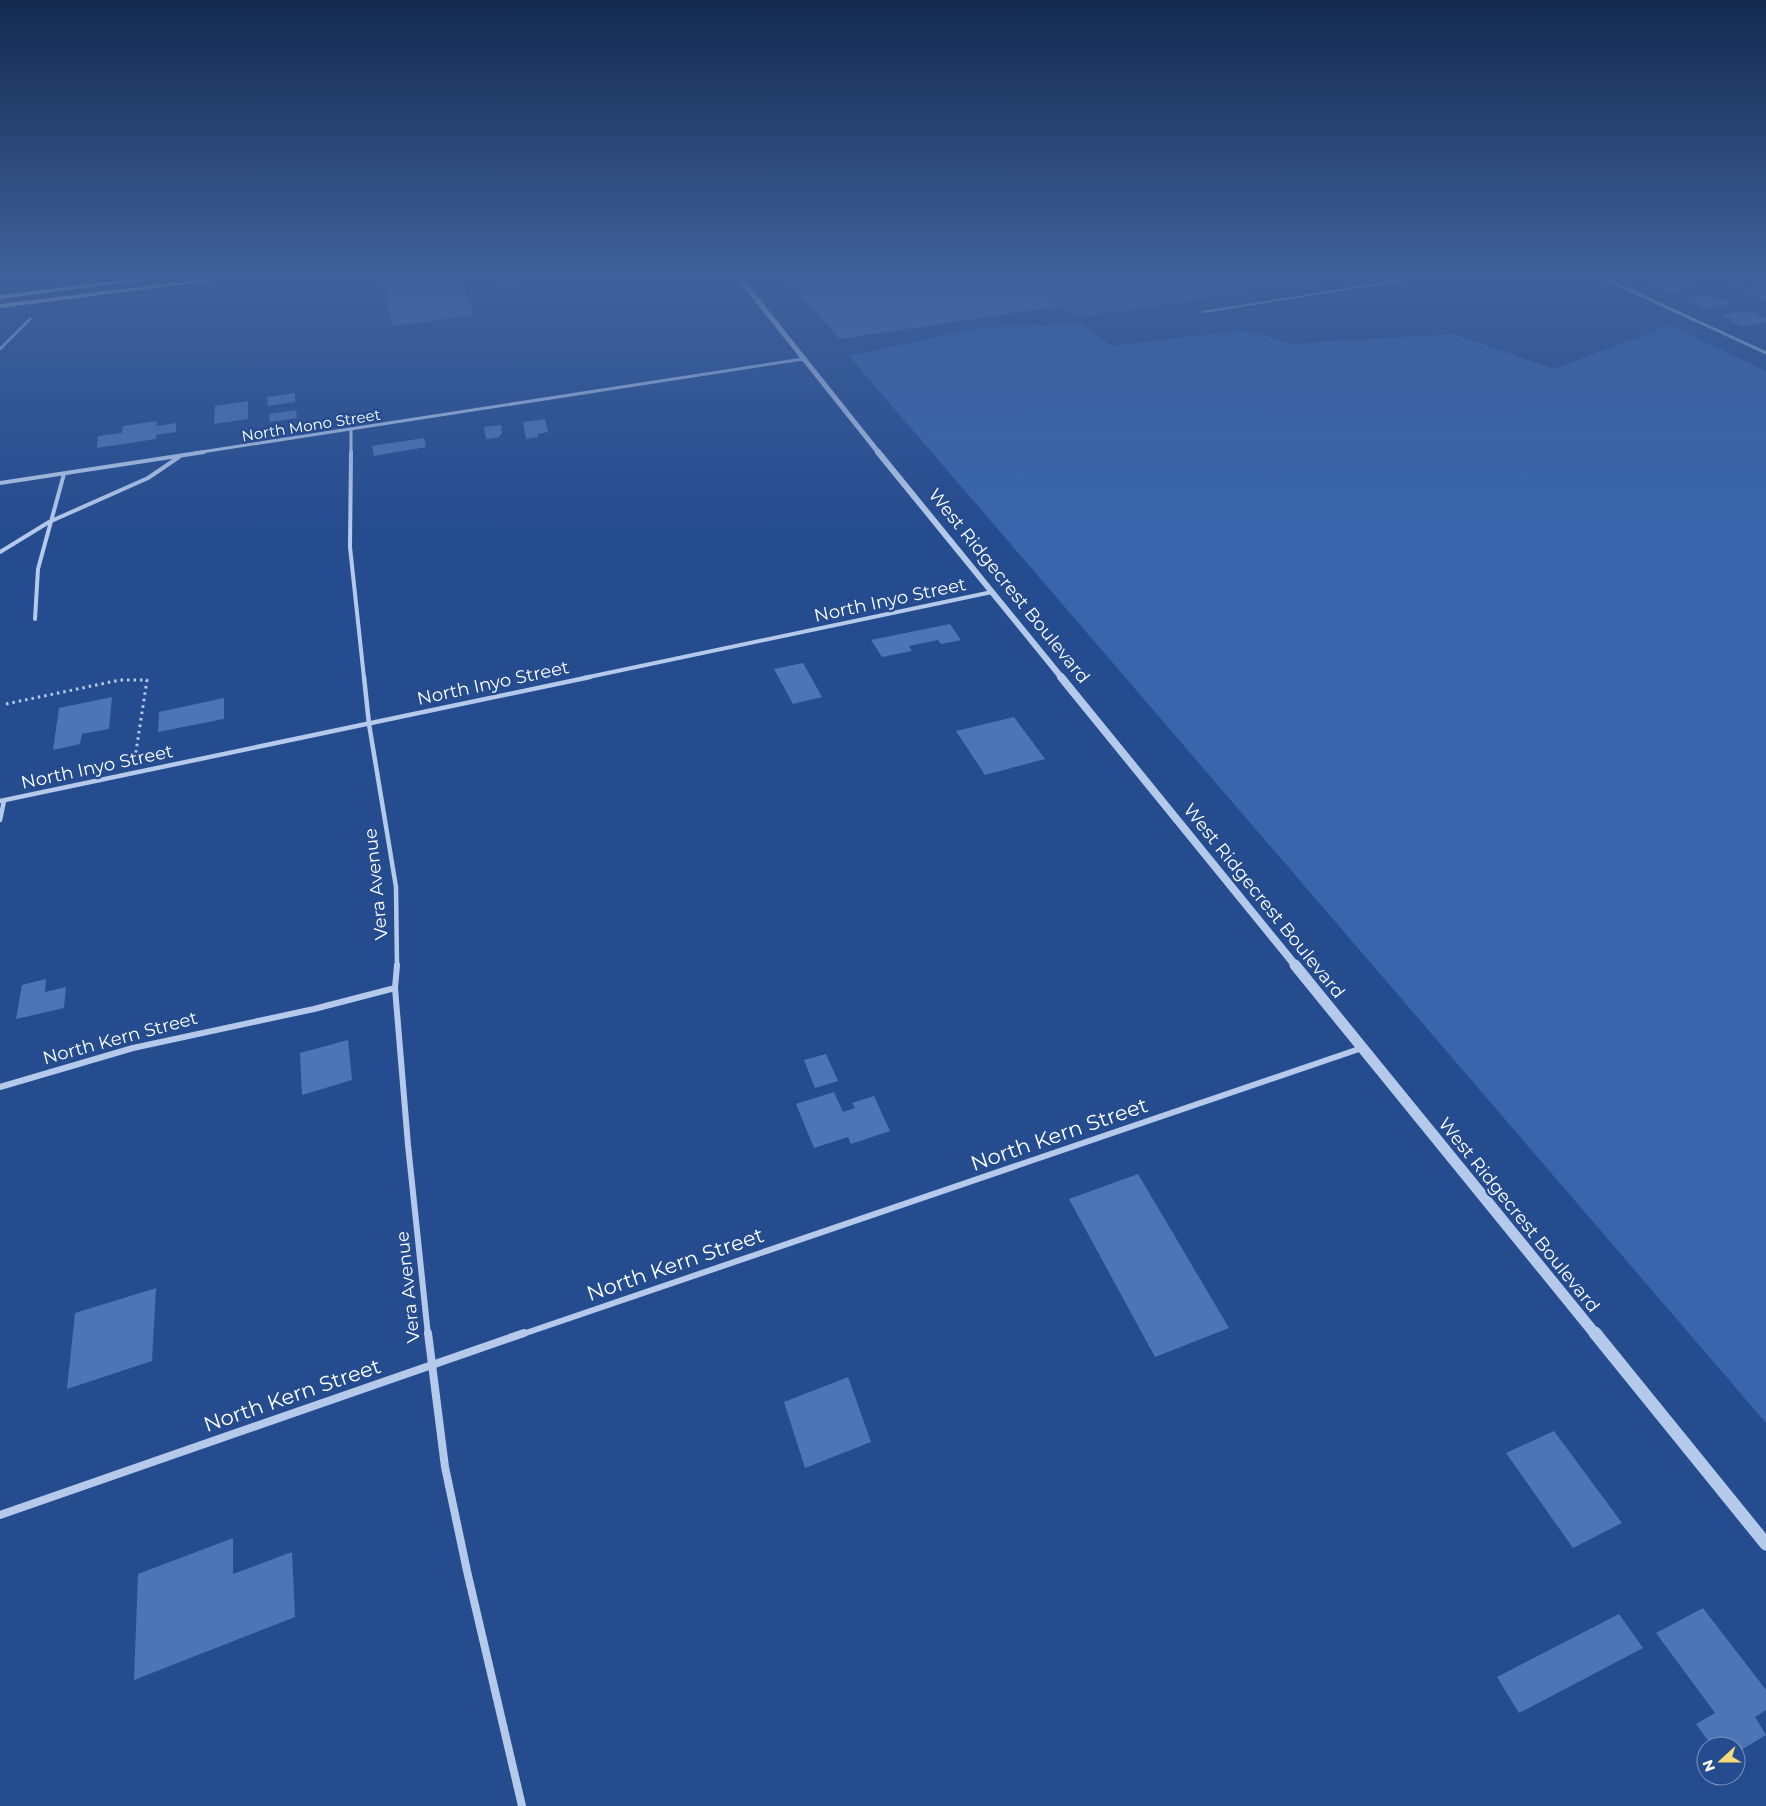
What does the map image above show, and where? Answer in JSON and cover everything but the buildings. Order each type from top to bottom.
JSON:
[{"type":"street","name":"North Mono Street","points":[[0,484],[795,360]]},
{"type":"street","name":"West Ridgecrest Boulevard","points":[[804,360],[1766,1544]]},
{"type":"street","name":"Vera Avenue","points":[[351,430],[350,547],[369,724],[396,887],[398,952],[395,988],[408,1145],[432,1365],[445,1467],[469,1581],[493,1686],[510,1748],[522,1806]]},
{"type":"street","points":[[0,552],[50,522],[148,478],[182,456]]},
{"type":"street","points":[[35,619],[38,569],[64,474]]},
{"type":"street","name":"North Inyo Street","points":[[2,801],[992,592]]},
{"type":"street","points":[[0,820],[2,801]]},
{"type":"street","name":"North Kern Street","points":[[0,1087],[133,1048],[314,1009],[395,988]]},
{"type":"street","name":"North Kern Street","points":[[0,1515],[432,1365],[1362,1048]]},
{"type":"path","points":[[6,704],[120,680],[147,680],[133,774]]},
{"type":"shaded area","points":[[853,360],[1529,360],[1554,369],[1577,360],[1744,360],[1766,371],[1766,1423]]}]
